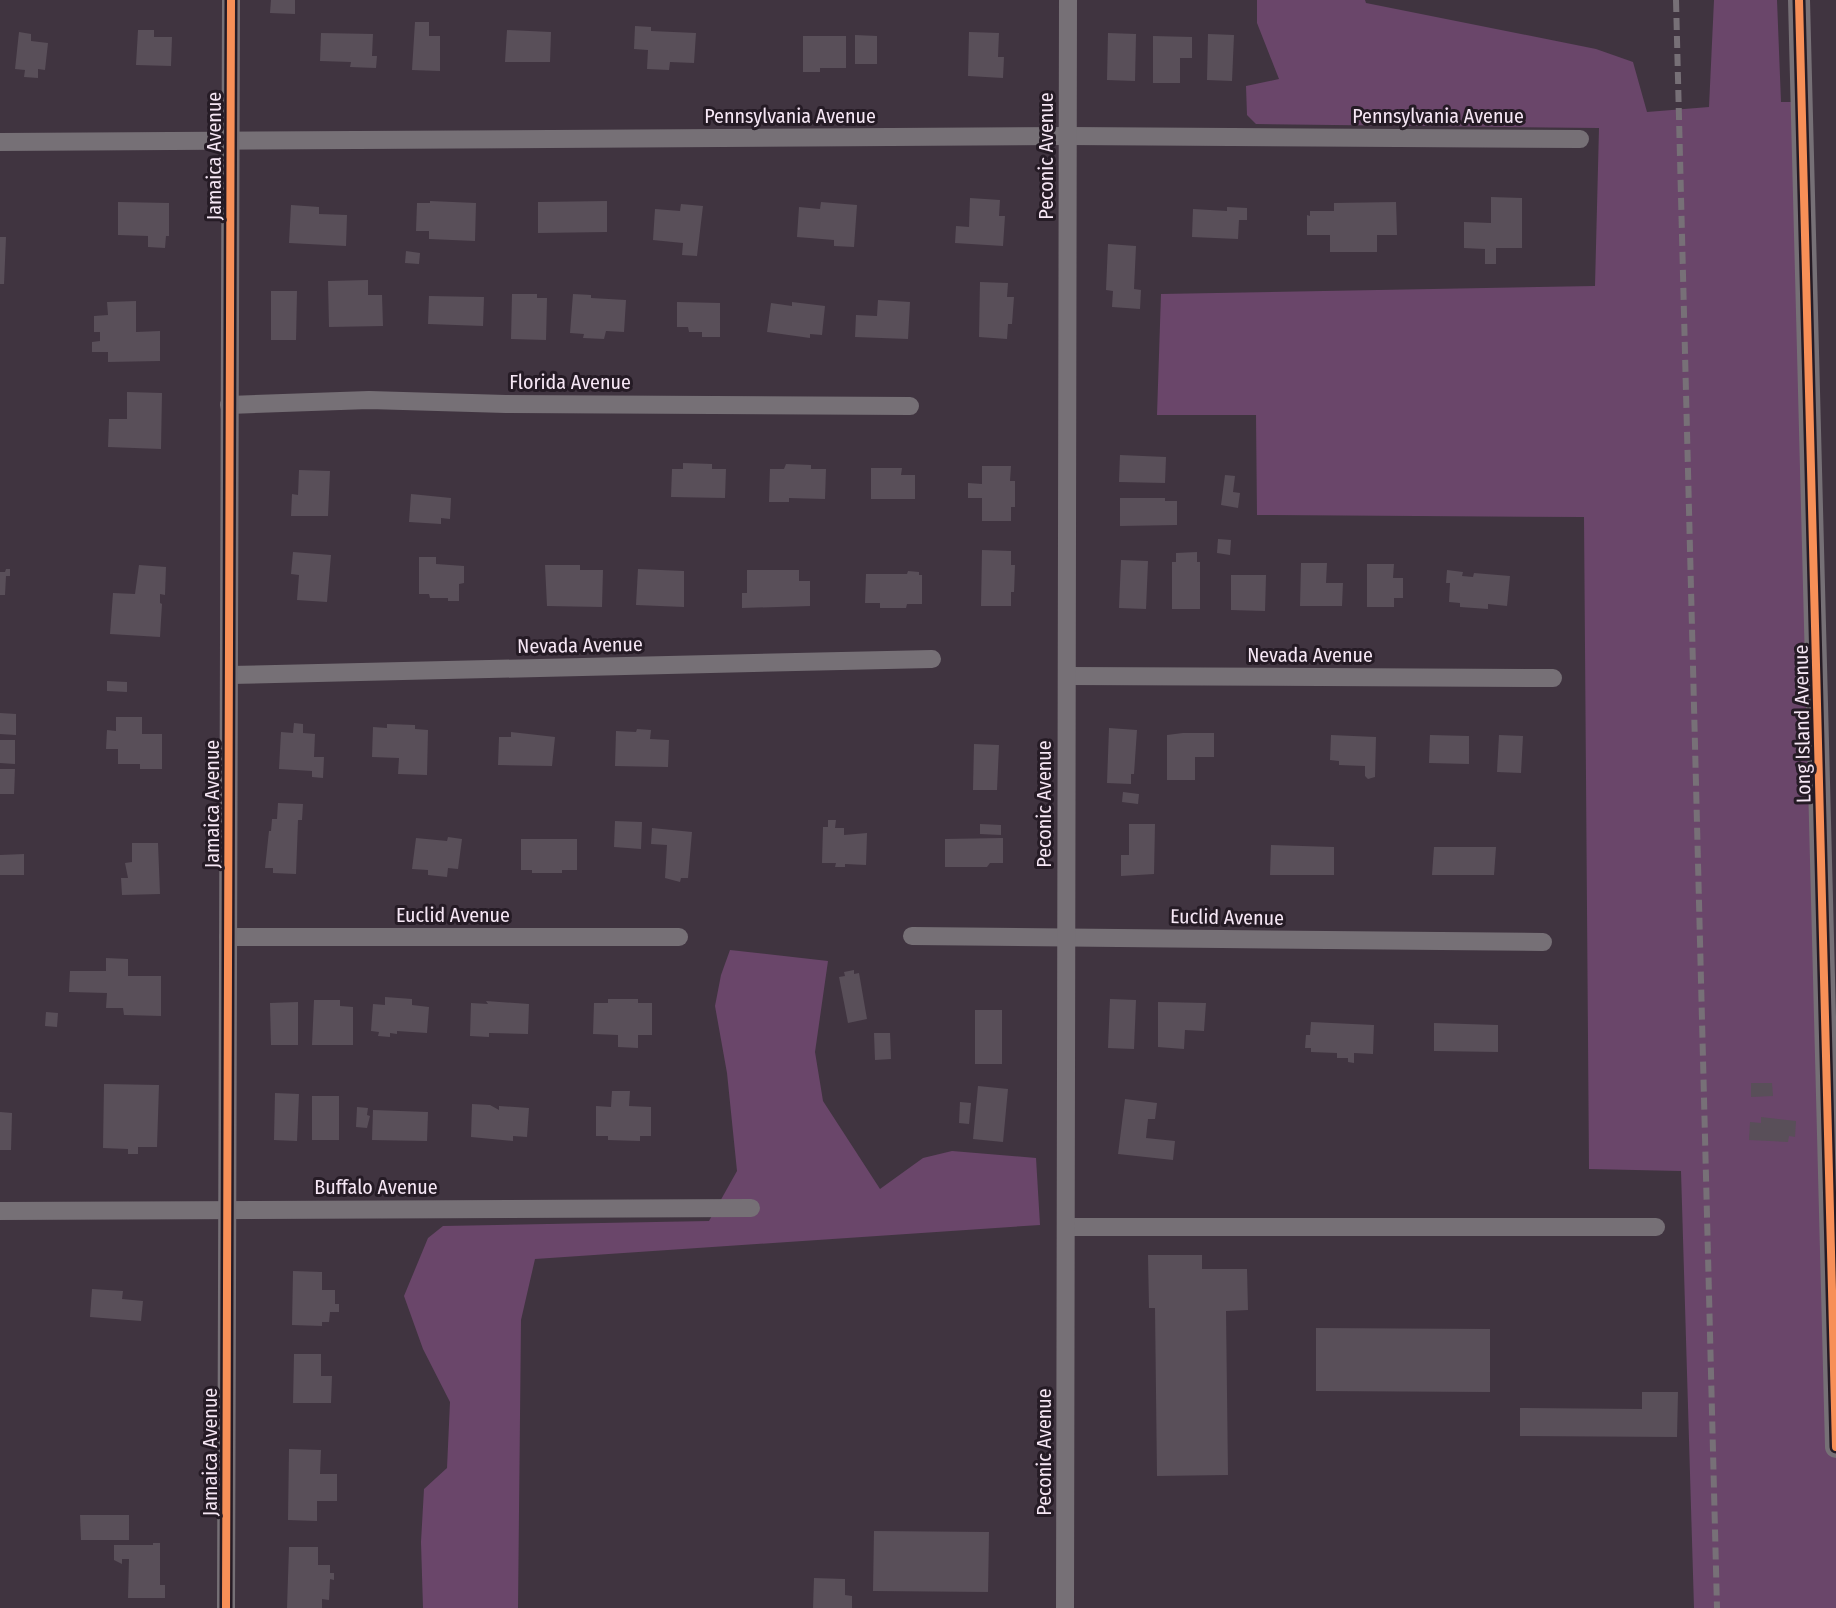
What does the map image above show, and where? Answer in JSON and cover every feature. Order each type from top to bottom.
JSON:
[{"type":"street","name":"Jamaica Avenue","points":[[226,1608],[231,0]]},
{"type":"street","name":"Peconic Avenue","points":[[1065,1608],[1068,0]]},
{"type":"street","name":"Long Island Avenue","points":[[1799,0],[1836,1447]]},
{"type":"street","name":"Pennsylvania Avenue","points":[[0,142],[1068,136],[1580,139]]},
{"type":"street","name":"Florida Avenue","points":[[229,405],[369,400],[506,404],[910,406]]},
{"type":"street","name":"Nevada Avenue","points":[[229,675],[932,659]]},
{"type":"street","name":"Nevada Avenue","points":[[1067,676],[1553,678]]},
{"type":"street","name":"Euclid Avenue","points":[[912,936],[1543,942]]},
{"type":"street","name":"Euclid Avenue","points":[[228,937],[679,937]]},
{"type":"street","name":"Buffalo Avenue","points":[[0,1211],[751,1208]]},
{"type":"street","points":[[1066,1227],[1656,1227]]},
{"type":"shaded area","points":[[1257,0],[1365,0],[1366,3],[1596,49],[1633,62],[1647,112],[1709,107],[1714,0],[1777,0],[1781,102],[1802,102],[1836,1447],[1836,1608],[1694,1608],[1681,1171],[1589,1169],[1584,517],[1257,515],[1256,415],[1157,415],[1161,294],[1595,286],[1599,128],[1256,124],[1247,115],[1246,86],[1279,79],[1257,23]]},
{"type":"shaded area","points":[[730,950],[828,961],[815,1052],[823,1101],[880,1189],[923,1158],[952,1151],[1036,1158],[1040,1225],[535,1259],[521,1320],[518,1608],[423,1608],[421,1542],[424,1489],[447,1468],[450,1402],[423,1349],[404,1296],[428,1238],[443,1226],[709,1221],[737,1171],[727,1073],[715,1006]]},
{"type":"building","points":[[271,0],[295,0],[295,14],[270,13]]},
{"type":"building","points":[[415,22],[429,22],[429,36],[440,36],[440,71],[412,70]]},
{"type":"building","points":[[635,26],[651,27],[651,31],[696,33],[694,63],[670,62],[669,70],[647,69],[648,50],[634,49]]},
{"type":"building","points":[[138,30],[154,30],[154,37],[172,37],[171,66],[136,65]]},
{"type":"building","points":[[507,30],[551,32],[550,62],[505,62]]},
{"type":"building","points":[[19,32],[31,34],[31,41],[48,43],[45,70],[38,69],[38,78],[24,77],[25,70],[15,69]]},
{"type":"building","points":[[969,32],[999,33],[998,57],[1004,57],[1003,78],[968,76]]},
{"type":"building","points":[[321,33],[373,34],[372,56],[377,56],[376,68],[350,67],[351,62],[320,61]]},
{"type":"building","points":[[1108,33],[1136,34],[1135,81],[1107,80]]},
{"type":"building","points":[[1208,34],[1234,35],[1232,81],[1207,80]]},
{"type":"building","points":[[855,35],[877,36],[877,64],[855,64]]},
{"type":"building","points":[[803,36],[846,36],[846,68],[820,68],[820,72],[803,72]]},
{"type":"building","points":[[1153,36],[1192,37],[1192,58],[1180,58],[1180,83],[1153,83]]},
{"type":"building","points":[[1491,197],[1522,198],[1522,248],[1496,248],[1496,264],[1485,264],[1485,249],[1464,248],[1464,222],[1491,223]]},
{"type":"building","points":[[970,198],[1000,200],[999,216],[1005,216],[1003,246],[955,243],[956,226],[969,227]]},
{"type":"building","points":[[607,201],[607,232],[538,233],[538,202]]},
{"type":"building","points":[[118,202],[169,203],[169,236],[166,236],[165,248],[148,247],[148,236],[118,235]]},
{"type":"building","points":[[821,202],[857,205],[854,247],[834,246],[834,240],[797,237],[799,207],[820,209]]},
{"type":"building","points":[[1396,202],[1397,235],[1377,235],[1377,252],[1330,252],[1330,235],[1307,235],[1307,215],[1310,216],[1310,211],[1334,211],[1334,203]]},
{"type":"building","points":[[417,203],[476,203],[475,241],[429,239],[429,231],[416,231]]},
{"type":"building","points":[[681,204],[703,206],[697,256],[682,255],[683,243],[653,240],[655,209],[680,211]]},
{"type":"building","points":[[291,205],[319,207],[319,214],[347,215],[346,246],[289,243]]},
{"type":"building","points":[[1227,207],[1247,208],[1247,220],[1239,220],[1238,239],[1192,237],[1193,209],[1227,211]]},
{"type":"building","points":[[0,237],[6,237],[4,284],[0,284]]},
{"type":"building","points":[[1108,244],[1136,246],[1134,289],[1141,290],[1140,309],[1112,307],[1113,291],[1106,290]]},
{"type":"building","points":[[406,251],[420,253],[419,264],[405,263]]},
{"type":"building","points":[[368,280],[368,295],[382,295],[383,326],[329,327],[328,281]]},
{"type":"building","points":[[980,282],[1008,283],[1007,297],[1014,297],[1012,324],[1008,324],[1007,339],[979,337]]},
{"type":"building","points":[[271,291],[297,291],[296,340],[271,340]]},
{"type":"building","points":[[512,294],[537,294],[537,298],[547,298],[546,340],[511,339]]},
{"type":"building","points":[[573,294],[626,300],[624,332],[606,331],[604,339],[583,338],[584,334],[570,333]]},
{"type":"building","points":[[429,296],[484,297],[483,326],[428,324]]},
{"type":"building","points":[[878,300],[910,302],[908,339],[855,337],[856,315],[877,316]]},
{"type":"building","points":[[136,301],[136,332],[160,331],[160,361],[108,362],[108,352],[92,352],[92,342],[100,341],[100,332],[94,332],[94,316],[108,315],[107,302]]},
{"type":"building","points":[[677,302],[720,303],[720,337],[702,337],[702,332],[689,332],[688,327],[677,327]]},
{"type":"building","points":[[792,302],[825,306],[822,335],[810,334],[810,338],[767,332],[771,303],[792,306]]},
{"type":"building","points":[[127,392],[162,393],[161,449],[108,447],[109,419],[127,419]]},
{"type":"building","points":[[1120,455],[1166,457],[1165,483],[1119,482]]},
{"type":"building","points":[[683,463],[712,464],[712,469],[726,469],[725,498],[671,497],[672,469],[683,469]]},
{"type":"building","points":[[786,464],[826,469],[825,499],[789,498],[789,502],[769,502],[770,469],[784,469]]},
{"type":"building","points":[[982,466],[1011,466],[1010,481],[1015,481],[1015,507],[1011,507],[1011,521],[982,521],[982,498],[968,498],[968,483],[982,484]]},
{"type":"building","points":[[871,468],[902,468],[901,475],[915,475],[915,499],[871,499]]},
{"type":"building","points":[[299,470],[330,471],[328,516],[291,516],[292,494],[298,495]]},
{"type":"building","points":[[1225,475],[1235,476],[1233,492],[1240,493],[1238,508],[1221,505]]},
{"type":"building","points":[[411,494],[451,498],[450,519],[441,518],[441,524],[409,522]]},
{"type":"building","points":[[1120,498],[1177,501],[1177,525],[1120,526]]},
{"type":"building","points":[[1218,539],[1231,540],[1230,555],[1217,553]]},
{"type":"building","points":[[982,550],[1011,551],[1011,565],[1015,565],[1011,606],[981,606]]},
{"type":"building","points":[[293,552],[331,555],[327,602],[297,600],[299,575],[291,574]]},
{"type":"building","points":[[1197,552],[1197,562],[1200,562],[1200,609],[1172,609],[1172,562],[1176,562],[1176,553]]},
{"type":"building","points":[[419,557],[436,557],[436,564],[464,566],[464,583],[459,584],[459,601],[419,594]]},
{"type":"building","points":[[1121,560],[1148,561],[1146,609],[1119,608]]},
{"type":"building","points":[[1301,563],[1327,563],[1326,583],[1343,583],[1342,606],[1300,606]]},
{"type":"building","points":[[1367,564],[1394,564],[1393,578],[1403,578],[1403,598],[1394,598],[1394,607],[1367,607]]},
{"type":"building","points":[[139,565],[166,567],[165,595],[160,594],[160,637],[110,634],[113,593],[135,594]]},
{"type":"building","points":[[545,565],[580,565],[580,570],[603,570],[602,607],[547,606]]},
{"type":"building","points":[[10,569],[10,576],[6,576],[5,595],[0,595],[0,572]]},
{"type":"building","points":[[638,569],[684,571],[684,607],[636,605]]},
{"type":"building","points":[[747,570],[799,570],[799,581],[810,581],[810,606],[742,608],[742,593],[747,593]]},
{"type":"building","points":[[1447,570],[1463,572],[1462,576],[1473,577],[1474,573],[1510,576],[1507,606],[1488,604],[1488,609],[1460,607],[1460,603],[1449,602]]},
{"type":"building","points":[[908,571],[922,575],[922,604],[907,604],[906,608],[880,608],[880,603],[865,603],[866,574],[907,574]]},
{"type":"building","points":[[1231,575],[1266,575],[1265,611],[1231,610]]},
{"type":"building","points":[[107,681],[127,682],[127,692],[107,691]]},
{"type":"building","points":[[0,713],[16,714],[16,735],[0,734]]},
{"type":"building","points":[[116,717],[142,717],[142,734],[162,734],[162,769],[140,769],[140,764],[118,764],[118,749],[106,749],[107,730],[116,731]]},
{"type":"building","points":[[294,723],[303,724],[303,733],[315,734],[314,757],[324,757],[323,778],[312,777],[312,771],[279,769],[281,732],[293,733]]},
{"type":"building","points":[[387,724],[415,725],[415,729],[428,730],[427,775],[398,774],[399,758],[372,757],[373,727],[387,728]]},
{"type":"building","points":[[1109,728],[1137,730],[1131,784],[1107,783]]},
{"type":"building","points":[[637,729],[651,730],[650,739],[669,740],[668,767],[615,766],[616,731],[636,732]]},
{"type":"building","points":[[511,732],[555,737],[552,766],[498,765],[499,737],[511,737]]},
{"type":"building","points":[[1214,733],[1214,757],[1195,757],[1195,780],[1167,780],[1167,735]]},
{"type":"building","points":[[1331,735],[1376,737],[1375,777],[1368,779],[1365,776],[1365,766],[1339,765],[1339,761],[1330,760]]},
{"type":"building","points":[[1430,735],[1469,736],[1469,764],[1429,763]]},
{"type":"building","points":[[1499,735],[1523,736],[1521,773],[1497,772]]},
{"type":"building","points":[[0,740],[15,740],[15,764],[0,763]]},
{"type":"building","points":[[974,744],[999,745],[997,790],[973,790]]},
{"type":"building","points":[[0,769],[15,769],[14,794],[0,794]]},
{"type":"building","points":[[1123,792],[1139,794],[1138,804],[1122,802]]},
{"type":"building","points":[[278,803],[303,804],[302,820],[298,820],[296,874],[273,873],[273,868],[265,868],[269,831],[272,819],[277,819]]},
{"type":"building","points":[[828,820],[836,820],[835,828],[844,828],[844,835],[867,833],[866,865],[835,867],[836,863],[822,863],[823,827],[828,827]]},
{"type":"building","points":[[615,821],[642,822],[641,849],[614,847]]},
{"type":"building","points":[[980,824],[1001,825],[1001,835],[980,834]]},
{"type":"building","points":[[1129,824],[1155,824],[1154,874],[1121,876],[1121,855],[1129,855]]},
{"type":"building","points":[[652,828],[692,832],[688,878],[681,878],[680,882],[665,878],[667,845],[651,844]]},
{"type":"building","points":[[448,837],[462,839],[458,869],[448,868],[447,877],[428,875],[428,870],[412,869],[416,838],[447,841]]},
{"type":"building","points":[[1003,838],[1003,863],[990,863],[987,867],[945,867],[945,839]]},
{"type":"building","points":[[521,839],[577,839],[577,870],[532,873],[532,870],[521,870]]},
{"type":"building","points":[[132,843],[158,843],[160,894],[122,895],[121,878],[128,878],[125,863],[132,862]]},
{"type":"building","points":[[1271,845],[1334,847],[1334,875],[1270,875]]},
{"type":"building","points":[[1434,847],[1496,847],[1494,875],[1432,875]]},
{"type":"building","points":[[24,854],[24,875],[0,875],[0,855]]},
{"type":"building","points":[[106,958],[128,959],[128,976],[161,976],[161,1016],[124,1015],[123,1008],[106,1008],[107,993],[69,992],[70,971],[106,971]]},
{"type":"building","points":[[854,970],[854,974],[859,973],[867,1019],[848,1023],[839,977],[845,976],[844,972]]},
{"type":"building","points":[[385,997],[412,999],[412,1005],[429,1007],[427,1033],[397,1031],[397,1034],[390,1033],[390,1037],[378,1036],[379,1032],[371,1031],[373,1004],[385,1005]]},
{"type":"building","points":[[608,999],[638,999],[638,1003],[652,1003],[652,1035],[638,1035],[638,1048],[618,1047],[618,1035],[593,1034],[594,1003],[608,1003]]},
{"type":"building","points":[[1110,999],[1136,1000],[1134,1049],[1108,1048]]},
{"type":"building","points":[[314,1000],[340,1000],[340,1006],[353,1007],[353,1045],[312,1045]]},
{"type":"building","points":[[486,1001],[529,1004],[528,1034],[470,1036],[471,1003],[488,1004]]},
{"type":"building","points":[[298,1002],[298,1045],[271,1045],[270,1003]]},
{"type":"building","points":[[1158,1002],[1206,1003],[1204,1031],[1185,1030],[1184,1049],[1158,1047]]},
{"type":"building","points":[[975,1010],[1002,1010],[1002,1064],[975,1064]]},
{"type":"building","points":[[46,1012],[58,1013],[57,1027],[45,1026]]},
{"type":"building","points":[[1311,1022],[1374,1025],[1373,1054],[1354,1053],[1354,1063],[1348,1062],[1348,1058],[1337,1058],[1337,1053],[1311,1052],[1311,1048],[1305,1048]]},
{"type":"building","points":[[1434,1023],[1498,1025],[1498,1052],[1434,1051]]},
{"type":"building","points":[[874,1033],[890,1033],[891,1059],[875,1060]]},
{"type":"building","points":[[1751,1083],[1772,1083],[1773,1096],[1751,1097]]},
{"type":"building","points":[[104,1084],[159,1085],[157,1147],[138,1147],[138,1154],[128,1154],[128,1149],[103,1148]]},
{"type":"building","points":[[978,1086],[1008,1089],[1003,1142],[973,1139]]},
{"type":"building","points":[[612,1091],[630,1091],[629,1106],[651,1107],[651,1136],[640,1136],[640,1141],[608,1140],[608,1136],[596,1136],[596,1106],[611,1107]]},
{"type":"building","points":[[275,1093],[299,1094],[297,1141],[274,1140]]},
{"type":"building","points":[[312,1096],[339,1096],[339,1140],[312,1140]]},
{"type":"building","points":[[1125,1099],[1157,1103],[1155,1119],[1148,1119],[1146,1138],[1175,1141],[1173,1160],[1118,1154]]},
{"type":"building","points":[[960,1102],[971,1103],[969,1124],[959,1123]]},
{"type":"building","points":[[472,1104],[490,1105],[499,1110],[499,1106],[529,1108],[527,1137],[513,1136],[513,1141],[471,1137]]},
{"type":"building","points":[[357,1107],[368,1108],[367,1128],[356,1127]]},
{"type":"building","points":[[373,1110],[428,1112],[427,1141],[372,1140]]},
{"type":"building","points":[[0,1112],[12,1113],[11,1150],[0,1150]]},
{"type":"building","points":[[1761,1117],[1796,1121],[1795,1137],[1789,1136],[1788,1142],[1749,1140],[1750,1122],[1761,1123]]},
{"type":"building","points":[[1148,1255],[1202,1255],[1202,1269],[1247,1269],[1248,1310],[1226,1311],[1228,1475],[1157,1476],[1155,1308],[1149,1308]]},
{"type":"building","points":[[293,1271],[322,1272],[322,1290],[335,1290],[335,1304],[339,1304],[339,1312],[330,1312],[329,1322],[322,1322],[322,1326],[292,1325]]},
{"type":"building","points":[[92,1289],[123,1291],[122,1299],[143,1301],[141,1321],[90,1317]]},
{"type":"building","points":[[1316,1328],[1490,1329],[1490,1392],[1316,1391]]},
{"type":"building","points":[[294,1354],[321,1354],[321,1376],[332,1376],[331,1403],[293,1403]]},
{"type":"building","points":[[1642,1392],[1678,1392],[1677,1437],[1520,1436],[1520,1408],[1642,1409]]},
{"type":"building","points":[[289,1449],[321,1450],[320,1474],[337,1474],[337,1501],[317,1501],[317,1521],[288,1520]]},
{"type":"building","points":[[80,1515],[129,1515],[129,1540],[81,1540]]},
{"type":"building","points":[[874,1531],[989,1532],[988,1592],[873,1591]]},
{"type":"building","points":[[160,1543],[160,1585],[165,1585],[165,1598],[128,1598],[129,1559],[122,1559],[122,1564],[114,1560],[114,1545]]},
{"type":"building","points":[[289,1547],[318,1547],[318,1565],[330,1565],[334,1580],[330,1579],[329,1600],[322,1599],[322,1608],[287,1608]]},
{"type":"building","points":[[814,1578],[845,1579],[845,1595],[852,1596],[852,1608],[813,1608]]},
{"type":"railway","points":[[1676,0],[1717,1608]]},
{"type":"cycle path","points":[[226,1608],[231,0]]},
{"type":"cycle path","points":[[1799,0],[1836,1447]]}]
